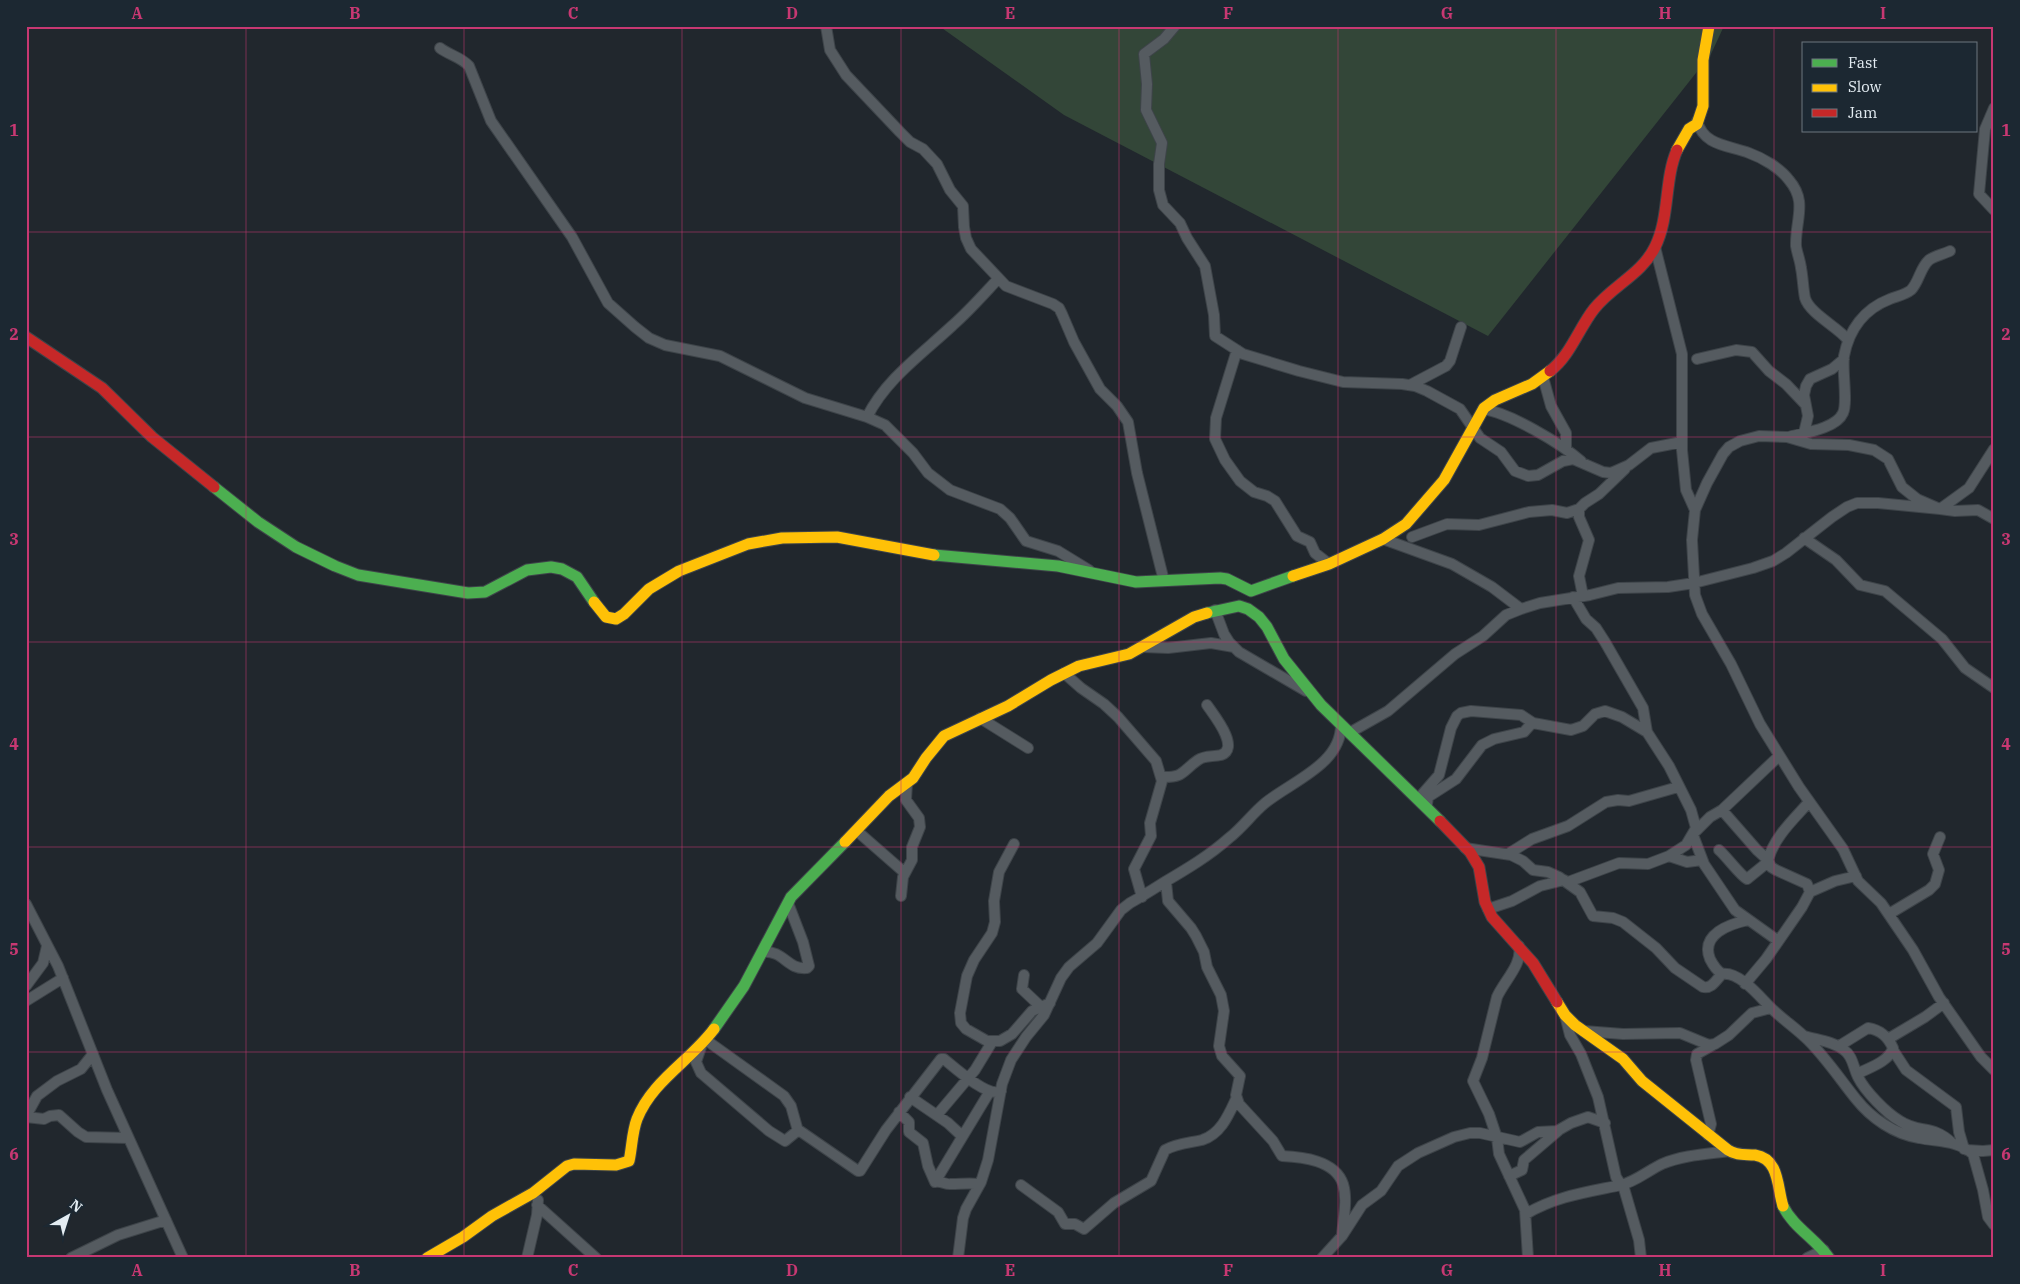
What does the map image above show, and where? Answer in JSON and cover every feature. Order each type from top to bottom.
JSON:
[{"type":"street","points":[[826,26],[830,50],[846,75],[910,142],[922,149],[937,164],[950,190],[963,206],[966,238],[971,249],[1006,286],[1059,308],[1074,342],[1095,381],[1126,418],[1164,582]]},
{"type":"street","points":[[1175,26],[1164,39],[1144,54],[1143,59],[1148,84],[1146,110],[1162,143],[1159,164],[1159,190],[1163,205],[1180,223],[1205,266],[1214,315],[1214,334],[1252,358],[1332,380],[1410,385],[1427,391],[1456,406],[1465,414],[1480,438],[1501,452],[1515,471],[1533,476],[1563,461],[1573,459],[1582,461]]},
{"type":"street","points":[[26,337],[102,388],[152,437],[258,522],[315,557],[358,575],[468,593],[485,592],[506,583],[517,574],[527,570],[551,567],[562,569],[577,576],[606,618],[616,620],[650,589],[678,571],[748,544],[782,538],[837,537],[921,554],[1051,565],[1136,582],[1220,578],[1227,579],[1251,591],[1329,564],[1383,539],[1406,524],[1415,516],[1444,480],[1484,409],[1495,400],[1532,384],[1543,377],[1564,356],[1601,300],[1635,273],[1655,247],[1662,225],[1672,162],[1683,138],[1689,129],[1697,124],[1703,106],[1703,60],[1709,26]]},
{"type":"street","points":[[440,48],[448,54],[465,61],[473,73],[484,108],[491,122],[572,237],[608,302],[649,338],[665,345],[720,356],[805,398],[867,416],[885,425],[928,473],[950,490],[1000,509],[1010,518],[1026,541],[1058,551],[1094,573]]},
{"type":"street","points":[[1994,108],[1985,129],[1980,194],[1994,210]]},
{"type":"street","points":[[1697,121],[1704,135],[1722,146],[1748,152],[1769,164],[1787,178],[1796,189],[1799,194],[1800,205],[1796,246],[1805,298],[1814,311],[1839,330],[1848,340]]},
{"type":"street","points":[[1655,247],[1682,354],[1682,442],[1686,490],[1695,510]]},
{"type":"street","points":[[1787,437],[1820,429],[1835,422],[1843,413],[1845,404],[1842,372],[1844,359],[1848,340],[1858,322],[1868,311],[1888,299],[1903,295],[1911,290],[1929,260],[1950,251]]},
{"type":"street","points":[[867,416],[874,403],[891,382],[958,320],[998,279]]},
{"type":"street","points":[[1410,385],[1446,366],[1450,361],[1461,327]]},
{"type":"street","points":[[1237,350],[1216,418],[1215,439],[1225,460],[1240,481],[1254,492],[1275,501],[1297,536],[1310,542],[1315,553],[1329,564]]},
{"type":"street","points":[[1697,359],[1736,350],[1752,352],[1769,371],[1786,384],[1806,405]]},
{"type":"street","points":[[1804,433],[1808,416],[1804,395],[1806,386],[1810,379],[1832,368],[1844,359]]},
{"type":"street","points":[[1543,377],[1551,406],[1566,433],[1566,448]]},
{"type":"street","points":[[1484,409],[1506,416],[1566,448],[1582,461],[1603,472],[1610,473],[1629,465]]},
{"type":"street","points":[[1940,509],[1909,494],[1902,487],[1888,459],[1874,450],[1849,445],[1811,444],[1787,437],[1759,436],[1740,441],[1729,447],[1723,454],[1695,510],[1692,540],[1695,594],[1702,614],[1779,756],[1843,849],[1861,884],[1875,895],[1889,914],[1944,1003],[1982,1057],[1994,1070]]},
{"type":"street","points":[[1412,537],[1447,524],[1479,525],[1529,512],[1552,510],[1567,513],[1578,510],[1651,448],[1682,442]]},
{"type":"street","points":[[1940,509],[1969,488],[1994,449]]},
{"type":"street","points":[[935,1182],[962,1136],[996,1091],[1011,1060],[1026,1037],[1044,1015],[1045,1005],[1069,967],[1097,943],[1121,910],[1190,867],[1227,840],[1264,804],[1319,765],[1339,742],[1345,729],[1388,711],[1455,654],[1483,636],[1506,615],[1540,603],[1618,588],[1694,583],[1744,571],[1786,554],[1804,538],[1847,507],[1858,504],[1878,503],[1954,511],[1978,510],[1994,518]]},
{"type":"street","points":[[1578,510],[1589,540],[1579,576],[1578,597],[1586,619],[1596,628],[1605,642],[1644,711],[1647,732],[1669,766],[1691,810],[1702,860],[1735,910],[1770,933],[1777,940]]},
{"type":"street","points":[[1414,551],[1412,537],[1415,516]]},
{"type":"street","points":[[1804,538],[1836,560],[1860,585],[1885,591],[1942,639],[1964,668],[1994,688]]},
{"type":"street","points":[[1383,539],[1452,564],[1471,574],[1521,609]]},
{"type":"street","points":[[427,1258],[463,1238],[492,1216],[538,1189],[561,1170],[574,1164],[616,1165],[629,1161],[637,1120],[650,1096],[704,1042],[744,986],[781,913],[788,903],[817,869],[857,831],[889,796],[917,774],[926,758],[944,736],[1008,706],[1064,673],[1086,663],[1119,657],[1142,647],[1194,617],[1215,610],[1244,607],[1259,617],[1267,627],[1284,659],[1312,694],[1345,729],[1419,798],[1465,848],[1479,867],[1484,902],[1488,909],[1500,928],[1519,946],[1538,970],[1565,1015],[1575,1025],[1623,1059],[1642,1081],[1730,1151],[1742,1155],[1758,1155],[1767,1161],[1777,1176],[1780,1198],[1790,1218],[1827,1254]]},
{"type":"street","points":[[1215,610],[1224,634],[1239,652],[1312,694]]},
{"type":"street","points":[[1142,647],[1168,648],[1211,643],[1234,647]]},
{"type":"street","points":[[1064,673],[1118,717],[1156,761],[1161,777],[1161,786],[1150,823],[1151,838],[1134,869],[1142,897]]},
{"type":"street","points":[[1161,777],[1179,777],[1200,759],[1226,752],[1229,744],[1227,738],[1218,721],[1206,705]]},
{"type":"street","points":[[1419,798],[1439,775],[1451,728],[1459,714],[1471,711],[1525,716],[1532,723],[1570,730],[1583,726],[1595,714],[1605,711],[1622,717],[1647,732]]},
{"type":"street","points":[[980,718],[1028,748]]},
{"type":"street","points":[[1428,808],[1428,797],[1456,779],[1482,745],[1494,739],[1524,732],[1532,723]]},
{"type":"street","points":[[1488,909],[1512,901],[1540,886],[1566,881],[1619,862],[1640,865],[1669,856],[1684,848],[1710,817],[1722,810],[1779,756]]},
{"type":"street","points":[[901,896],[902,883],[912,860],[912,847],[920,827],[920,821],[906,800],[908,782]]},
{"type":"street","points":[[1508,854],[1532,838],[1568,826],[1606,802],[1629,801],[1678,787]]},
{"type":"street","points":[[1719,850],[1728,857],[1747,879],[1768,861],[1776,842],[1790,823],[1810,802]]},
{"type":"street","points":[[1722,810],[1776,870],[1807,884],[1810,892]]},
{"type":"street","points":[[857,831],[905,873]]},
{"type":"street","points":[[1889,914],[1929,890],[1935,884],[1939,870],[1934,854],[1940,837]]},
{"type":"street","points":[[1014,844],[999,872],[994,901],[995,922],[992,933],[974,960],[967,976],[960,1013],[961,1023],[966,1029],[977,1036],[992,1042],[1007,1039],[1032,1010],[1045,1005]]},
{"type":"street","points":[[1465,848],[1508,854],[1522,861],[1532,870],[1548,872],[1566,881],[1580,892],[1593,916],[1613,918],[1623,922],[1645,939],[1676,968],[1703,987],[1708,987],[1722,974]]},
{"type":"street","points":[[1669,856],[1687,862],[1702,860]]},
{"type":"street","points":[[1745,984],[1766,958],[1802,907],[1810,892],[1835,881],[1856,876]]},
{"type":"street","points":[[1021,1185],[1058,1212],[1065,1224],[1075,1224],[1084,1229],[1114,1203],[1151,1181],[1165,1150],[1185,1142],[1202,1140],[1224,1124],[1236,1098],[1240,1076],[1222,1056],[1219,1046],[1224,1011],[1223,1000],[1207,967],[1204,952],[1196,936],[1168,901],[1166,882]]},
{"type":"street","points":[[762,952],[774,952],[787,962],[800,968],[807,968],[809,966],[803,942],[788,903]]},
{"type":"street","points":[[26,904],[63,978],[128,1138],[183,1258]]},
{"type":"street","points":[[1748,920],[1723,928],[1710,942],[1708,953],[1715,968],[1722,974],[1731,975],[1745,984],[1803,1035],[1838,1074],[1857,1100],[1886,1126],[1906,1135],[1953,1143]]},
{"type":"street","points":[[26,986],[43,963],[47,946]]},
{"type":"street","points":[[1519,946],[1520,957],[1497,997],[1482,1058],[1474,1080],[1489,1114],[1497,1138],[1498,1151],[1526,1214],[1528,1258]]},
{"type":"street","points":[[1024,974],[1022,989],[1045,1005]]},
{"type":"street","points":[[26,1001],[63,978]]},
{"type":"street","points":[[1888,1038],[1944,1003]]},
{"type":"street","points":[[1708,1135],[1711,1124],[1696,1060],[1697,1054],[1715,1044],[1742,1024],[1752,1012],[1771,1008]]},
{"type":"street","points":[[1565,1015],[1570,1035],[1594,1083],[1605,1123],[1616,1177],[1622,1185],[1639,1240],[1641,1258]]},
{"type":"street","points":[[1839,1046],[1868,1028],[1880,1032],[1888,1038],[1893,1050],[1906,1070],[1956,1107],[1958,1132],[1965,1150]]},
{"type":"street","points":[[1584,1031],[1623,1034],[1680,1033],[1703,1044],[1715,1044]]},
{"type":"street","points":[[1803,1035],[1839,1046],[1850,1056],[1857,1074],[1865,1087],[1900,1121],[1909,1126],[1938,1132],[1972,1154],[1983,1190],[1988,1217],[1994,1225]]},
{"type":"street","points":[[704,1042],[784,1096],[791,1106],[798,1131],[812,1138],[853,1170],[860,1171],[899,1112],[942,1058],[968,1078],[996,1091]]},
{"type":"street","points":[[704,1042],[697,1058],[697,1068],[720,1091],[778,1138],[787,1140],[798,1131]]},
{"type":"street","points":[[938,1115],[968,1078],[992,1042]]},
{"type":"street","points":[[1857,1074],[1885,1059],[1893,1050]]},
{"type":"street","points":[[93,1054],[81,1069],[57,1081],[37,1096],[26,1117],[44,1119],[59,1115],[86,1138],[128,1138]]},
{"type":"street","points":[[958,1258],[963,1218],[980,1184],[988,1160],[996,1091]]},
{"type":"street","points":[[910,1097],[938,1115],[962,1136]]},
{"type":"street","points":[[1236,1098],[1245,1112],[1273,1141],[1282,1156],[1311,1159],[1328,1167],[1339,1177],[1343,1184],[1345,1202],[1342,1236]]},
{"type":"street","points":[[899,1112],[908,1122],[909,1132],[922,1143],[928,1166],[935,1182]]},
{"type":"street","points":[[1322,1258],[1342,1236],[1362,1205],[1381,1191],[1395,1170],[1404,1161],[1427,1149],[1470,1133],[1480,1133],[1520,1142],[1538,1132],[1550,1132],[1588,1117],[1605,1123]]},
{"type":"street","points":[[1509,1176],[1522,1170],[1524,1160],[1563,1128]]},
{"type":"street","points":[[1965,1150],[1994,1150]]},
{"type":"street","points":[[1526,1214],[1556,1200],[1605,1187],[1622,1185],[1663,1164],[1730,1151]]},
{"type":"street","points":[[935,1182],[980,1184]]},
{"type":"street","points":[[527,1258],[538,1189]]},
{"type":"street","points":[[537,1204],[596,1258]]},
{"type":"street","points":[[71,1258],[118,1235],[166,1220]]},
{"type":"street","points":[[1806,1258],[1827,1254]]},
{"type":"green space","points":[[939,26],[1724,26],[1711,54],[1488,336],[1064,115]]},
{"type":"traffic: fast","points":[[214,487],[258,522],[296,547],[358,575],[468,593],[485,592],[527,570],[551,567],[562,569],[577,577],[594,602]]},
{"type":"traffic: fast","points":[[934,555],[1058,566],[1136,582],[1220,578],[1227,579],[1251,591],[1293,576]]},
{"type":"traffic: fast","points":[[1207,613],[1239,606],[1248,609],[1259,617],[1267,627],[1284,659],[1321,705],[1440,821]]},
{"type":"traffic: fast","points":[[714,1029],[744,986],[791,897],[845,842]]},
{"type":"traffic: fast","points":[[1783,1206],[1799,1227],[1829,1258]]},
{"type":"traffic: slow","points":[[1677,150],[1689,129],[1697,124],[1703,106],[1703,60],[1709,26]]},
{"type":"traffic: slow","points":[[1293,576],[1329,564],[1383,539],[1406,524],[1444,480],[1484,408],[1495,400],[1532,384],[1550,371]]},
{"type":"traffic: slow","points":[[594,602],[606,617],[616,619],[624,614],[649,589],[679,571],[748,544],[782,538],[837,537],[934,555]]},
{"type":"traffic: slow","points":[[845,842],[889,796],[913,778],[944,736],[1008,706],[1051,680],[1079,666],[1129,654],[1194,617],[1207,613]]},
{"type":"traffic: slow","points":[[1557,1002],[1565,1015],[1575,1025],[1623,1059],[1642,1081],[1728,1150],[1738,1154],[1755,1155],[1769,1162],[1776,1175],[1783,1206]]},
{"type":"traffic: slow","points":[[427,1258],[463,1237],[492,1216],[533,1193],[567,1166],[574,1164],[616,1165],[629,1161],[635,1124],[652,1093],[714,1029]]},
{"type":"traffic: jam","points":[[1550,371],[1569,350],[1594,309],[1609,293],[1643,265],[1655,247],[1663,223],[1670,174],[1677,150]]},
{"type":"traffic: jam","points":[[26,337],[102,388],[152,437],[214,487]]},
{"type":"traffic: jam","points":[[1440,821],[1470,852],[1479,867],[1485,902],[1492,917],[1533,963],[1557,1002]]}]
